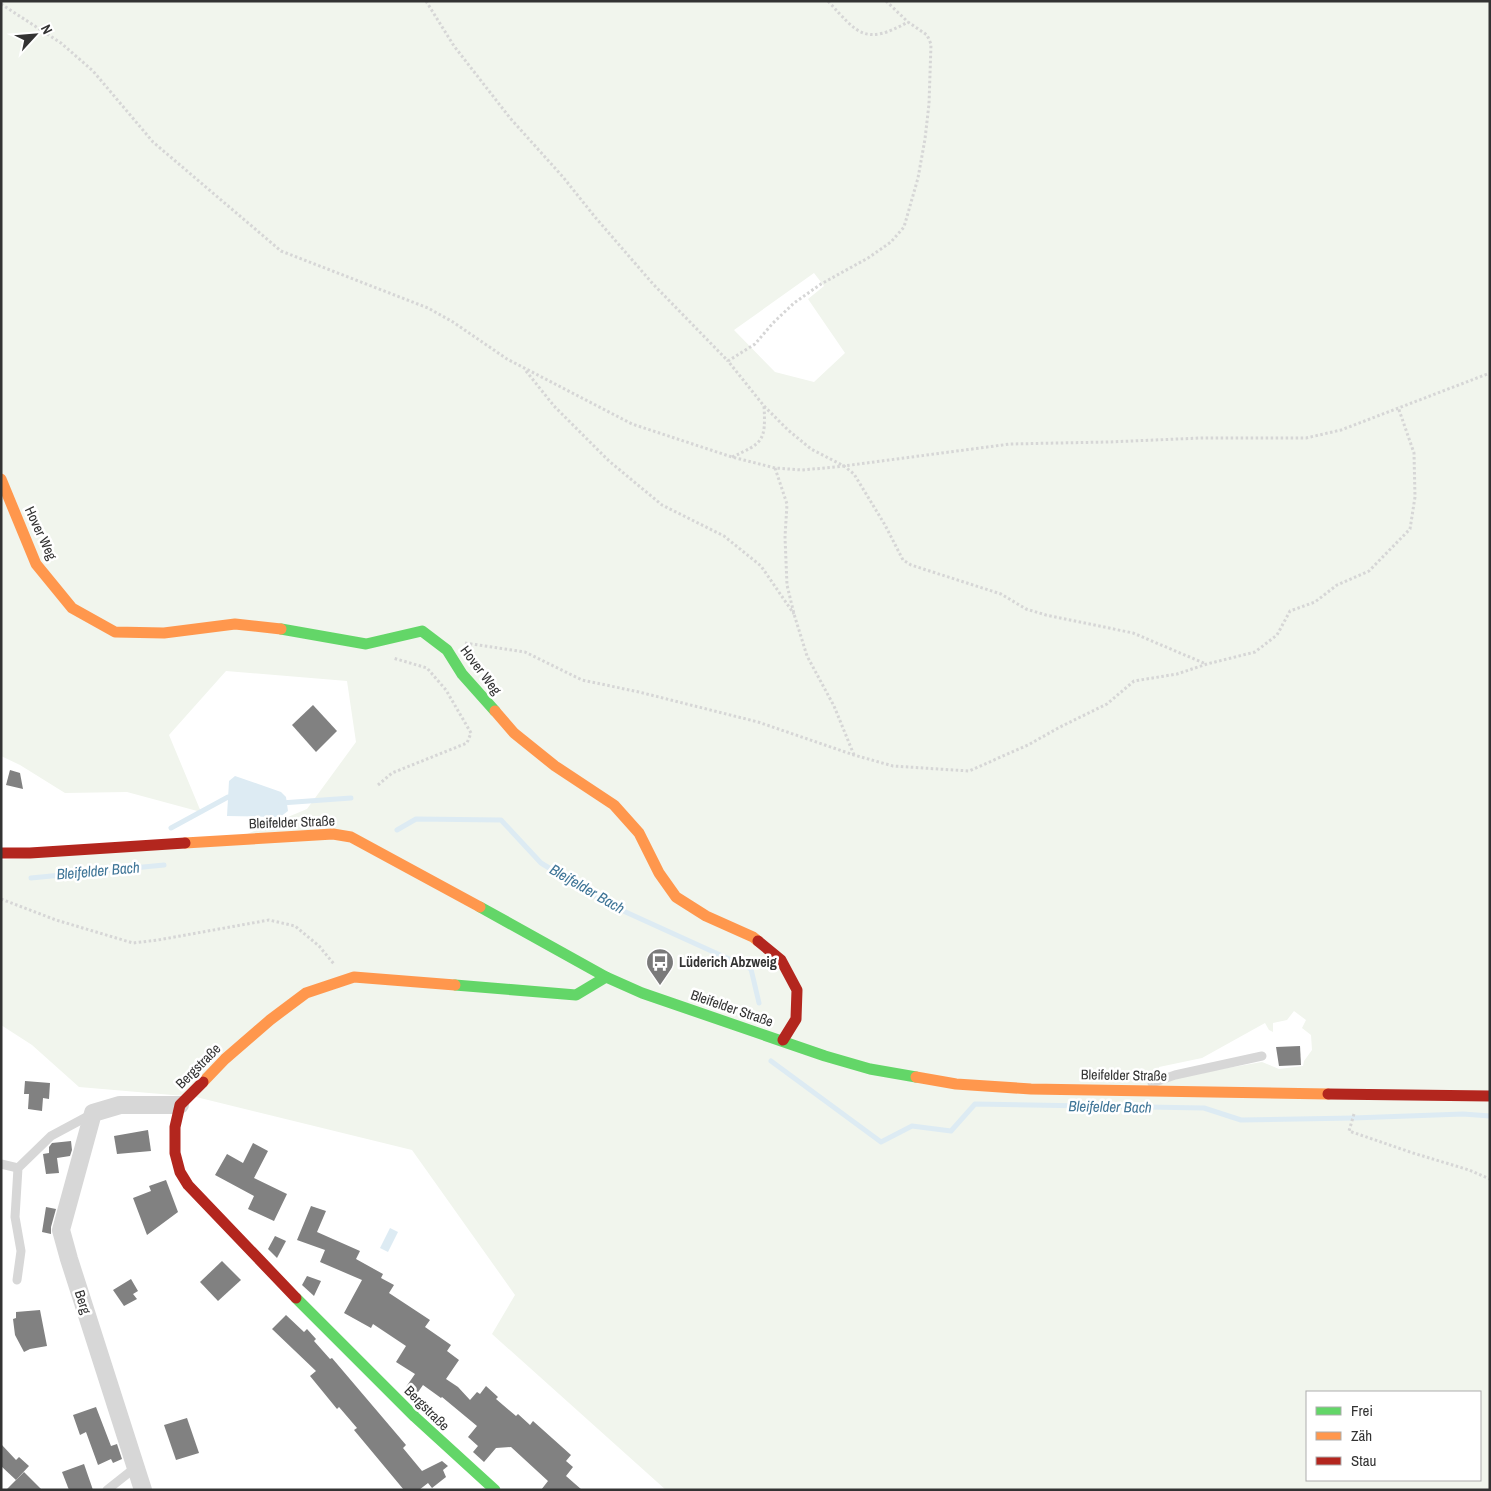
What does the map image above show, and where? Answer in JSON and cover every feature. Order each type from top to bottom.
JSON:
[{"type":"street","name":"Hover Weg","points":[[1,479],[36,564],[72,608],[115,632],[164,633],[235,624],[294,631],[366,644],[422,631],[447,650],[462,674],[514,733],[556,766],[614,805],[639,833],[659,873],[676,897],[706,916],[753,937],[781,960],[797,990],[796,1019],[783,1040]]},
{"type":"street","name":"Bleifelder Straße","points":[[1,852],[30,853],[281,836],[333,834],[351,837],[418,872],[606,977],[642,993],[783,1040],[824,1056],[870,1069],[956,1084],[999,1088],[1490,1096]]},
{"type":"street","name":"Bergstraße","points":[[495,1490],[442,1444],[188,1185],[180,1172],[175,1153],[175,1127],[180,1105],[225,1059],[270,1020],[306,993],[354,977],[576,995],[606,977]]},
{"type":"street","points":[[93,1113],[120,1105],[180,1105]]},
{"type":"street","name":"Berg","points":[[93,1113],[61,1230],[143,1490]]},
{"type":"lane","points":[[1134,1091],[1174,1075],[1262,1056]]},
{"type":"lane","points":[[17,1280],[21,1251],[15,1217],[18,1168],[51,1136],[93,1113]]},
{"type":"lane","points":[[1,1164],[18,1168]]},
{"type":"lane","points":[[107,1490],[136,1467]]},
{"type":"path","points":[[426,1],[454,46],[510,118],[563,177],[653,284],[728,361],[764,406],[788,430],[811,450],[844,466],[854,474],[885,525],[903,560],[911,565],[1001,594],[1026,609],[1133,633],[1207,664]]},
{"type":"path","points":[[828,1],[850,24],[869,36],[886,33],[908,22]]},
{"type":"path","points":[[728,361],[755,344],[794,303],[821,284],[883,248],[904,227],[918,178],[925,139],[929,104],[931,44],[927,34],[908,22],[886,1]]},
{"type":"path","points":[[1,4],[61,43],[93,71],[153,142],[281,251],[428,308],[453,322],[507,359],[632,424],[732,457],[775,468],[802,470],[844,466],[1010,444],[1201,438],[1306,438],[1341,430],[1490,373]]},
{"type":"path","points":[[524,368],[554,406],[609,461],[662,505],[724,536],[761,566],[794,614]]},
{"type":"path","points":[[732,457],[754,447],[763,438],[765,425],[764,406]]},
{"type":"path","points":[[461,643],[525,652],[582,680],[639,692],[758,722],[854,755],[893,766],[969,771],[1028,745],[1107,704],[1134,681],[1177,674],[1255,652],[1276,635],[1290,611],[1315,602],[1337,586],[1369,571],[1410,529],[1415,497],[1414,453],[1398,407]]},
{"type":"path","points":[[775,468],[787,504],[785,537],[787,575],[794,614],[807,656],[834,706],[854,755]]},
{"type":"path","points":[[378,784],[392,773],[467,743],[471,733],[446,690],[427,668],[391,657]]},
{"type":"path","points":[[1,899],[56,920],[133,943],[270,920],[295,926],[319,946],[334,964],[342,981]]},
{"type":"path","points":[[1358,1093],[1356,1109],[1349,1131],[1469,1170],[1490,1180]]},
{"type":"shaded area","points":[[1,1],[1490,1],[1490,1490],[666,1490],[492,1334],[515,1295],[412,1150],[196,1097],[79,1087],[32,1045],[1,1025],[1,860],[233,840],[307,809],[356,742],[347,681],[226,671],[169,735],[201,812],[127,792],[65,793],[20,765],[1,756]],"holes":[[[814,273],[824,286],[808,299],[845,353],[814,382],[775,372],[734,330]],[[1294,1011],[1306,1020],[1302,1028],[1311,1035],[1312,1050],[1304,1061],[1303,1066],[1279,1069],[1262,1062],[1153,1081],[1159,1067],[1202,1058],[1265,1023],[1269,1030],[1273,1032],[1273,1023],[1287,1020]]]},
{"type":"shaded area","points":[[235,776],[281,792],[286,797],[288,811],[280,817],[227,816],[229,781]]},
{"type":"shaded area","points":[[390,1228],[398,1232],[388,1252],[380,1248]]},
{"type":"building","points":[[313,705],[337,731],[316,752],[292,725]]},
{"type":"building","points":[[10,770],[20,773],[23,789],[6,785]]},
{"type":"building","points":[[1300,1046],[1301,1065],[1279,1066],[1276,1047]]},
{"type":"building","points":[[25,1081],[50,1083],[49,1099],[43,1098],[42,1111],[28,1109],[29,1094],[24,1094]]},
{"type":"building","points":[[148,1130],[151,1151],[117,1154],[114,1136]]},
{"type":"building","points":[[71,1141],[72,1150],[70,1156],[57,1158],[59,1173],[46,1174],[43,1154],[49,1153],[49,1147],[52,1143]]},
{"type":"building","points":[[253,1143],[268,1151],[254,1178],[287,1194],[274,1221],[248,1209],[254,1196],[215,1175],[227,1154],[243,1163]]},
{"type":"building","points":[[166,1180],[178,1212],[147,1235],[133,1198],[151,1191],[149,1186]]},
{"type":"building","points":[[311,1206],[326,1211],[317,1232],[360,1251],[356,1259],[383,1274],[381,1278],[394,1285],[389,1293],[430,1320],[425,1327],[451,1345],[447,1351],[459,1360],[446,1379],[458,1387],[470,1400],[477,1392],[480,1394],[486,1386],[498,1397],[496,1399],[516,1416],[518,1414],[530,1425],[533,1421],[571,1455],[566,1461],[573,1467],[566,1476],[582,1490],[541,1490],[548,1481],[511,1447],[496,1448],[484,1462],[473,1452],[478,1446],[468,1437],[477,1426],[442,1397],[423,1385],[416,1395],[406,1387],[415,1374],[396,1362],[406,1346],[373,1324],[371,1328],[344,1313],[362,1280],[320,1262],[325,1250],[297,1240]]},
{"type":"building","points":[[46,1207],[56,1209],[51,1234],[42,1232]]},
{"type":"building","points":[[275,1236],[286,1241],[277,1258],[268,1249]]},
{"type":"building","points":[[222,1261],[241,1280],[218,1301],[200,1282]]},
{"type":"building","points":[[307,1276],[321,1281],[314,1296],[302,1285]]},
{"type":"building","points":[[131,1279],[138,1291],[133,1294],[137,1299],[124,1306],[113,1290]]},
{"type":"building","points":[[40,1310],[47,1346],[24,1352],[15,1335],[13,1319],[16,1318],[16,1312]]},
{"type":"building","points":[[286,1315],[304,1332],[307,1329],[316,1339],[314,1341],[330,1359],[332,1358],[406,1445],[403,1448],[422,1471],[442,1461],[448,1466],[443,1470],[446,1477],[432,1488],[428,1483],[419,1490],[404,1490],[354,1430],[357,1428],[339,1407],[337,1409],[310,1376],[316,1371],[272,1329]]},
{"type":"building","points":[[96,1407],[111,1446],[117,1444],[122,1459],[113,1463],[111,1459],[98,1465],[86,1432],[80,1435],[73,1415]]},
{"type":"building","points":[[187,1418],[199,1453],[176,1460],[164,1425]]},
{"type":"building","points":[[1,1444],[16,1460],[19,1457],[29,1466],[16,1480],[1,1466]]},
{"type":"building","points":[[84,1464],[93,1490],[69,1490],[62,1472]]},
{"type":"building","points":[[24,1472],[42,1490],[6,1490]]},
{"type":"waterway","name":"Bleifelder Bach","points":[[171,828],[228,797],[233,798]]},
{"type":"waterway","name":"Bleifelder Bach","points":[[281,803],[351,798]]},
{"type":"waterway","name":"Bleifelder Bach","points":[[397,830],[416,819],[501,820],[541,863],[608,904],[751,969],[759,1003]]},
{"type":"waterway","name":"Bleifelder Bach","points":[[31,878],[164,865]]},
{"type":"waterway","name":"Bleifelder Bach","points":[[771,1061],[881,1142],[912,1126],[951,1131],[975,1104],[1204,1108],[1241,1120],[1463,1114],[1490,1116]]},
{"type":"traffic: fast","points":[[281,629],[366,644],[422,631],[447,650],[462,674],[495,711]]},
{"type":"traffic: fast","points":[[480,907],[606,977],[642,993],[825,1056],[870,1069],[916,1077]]},
{"type":"traffic: fast","points":[[455,985],[576,995],[606,977]]},
{"type":"traffic: fast","points":[[296,1298],[415,1417],[495,1490]]},
{"type":"traffic: slow","points":[[1,479],[36,564],[72,608],[115,632],[164,633],[235,624],[281,629]]},
{"type":"traffic: slow","points":[[495,711],[514,733],[555,766],[614,805],[639,833],[659,873],[676,897],[706,916],[758,941]]},
{"type":"traffic: slow","points":[[185,843],[333,834],[351,837],[480,907]]},
{"type":"traffic: slow","points":[[203,1082],[225,1059],[270,1020],[306,993],[354,977],[455,985]]},
{"type":"traffic: slow","points":[[916,1077],[956,1084],[1031,1089],[1328,1094]]},
{"type":"traffic: jam","points":[[1,853],[30,853],[185,843]]},
{"type":"traffic: jam","points":[[758,941],[781,960],[797,990],[796,1019],[783,1040]]},
{"type":"traffic: jam","points":[[203,1082],[180,1105],[175,1127],[175,1153],[180,1172],[188,1185],[296,1298]]},
{"type":"traffic: jam","points":[[1328,1094],[1490,1096]]},
{"type":"place","name":"Lüderich Abzweig","points":[[660,986]]}]
